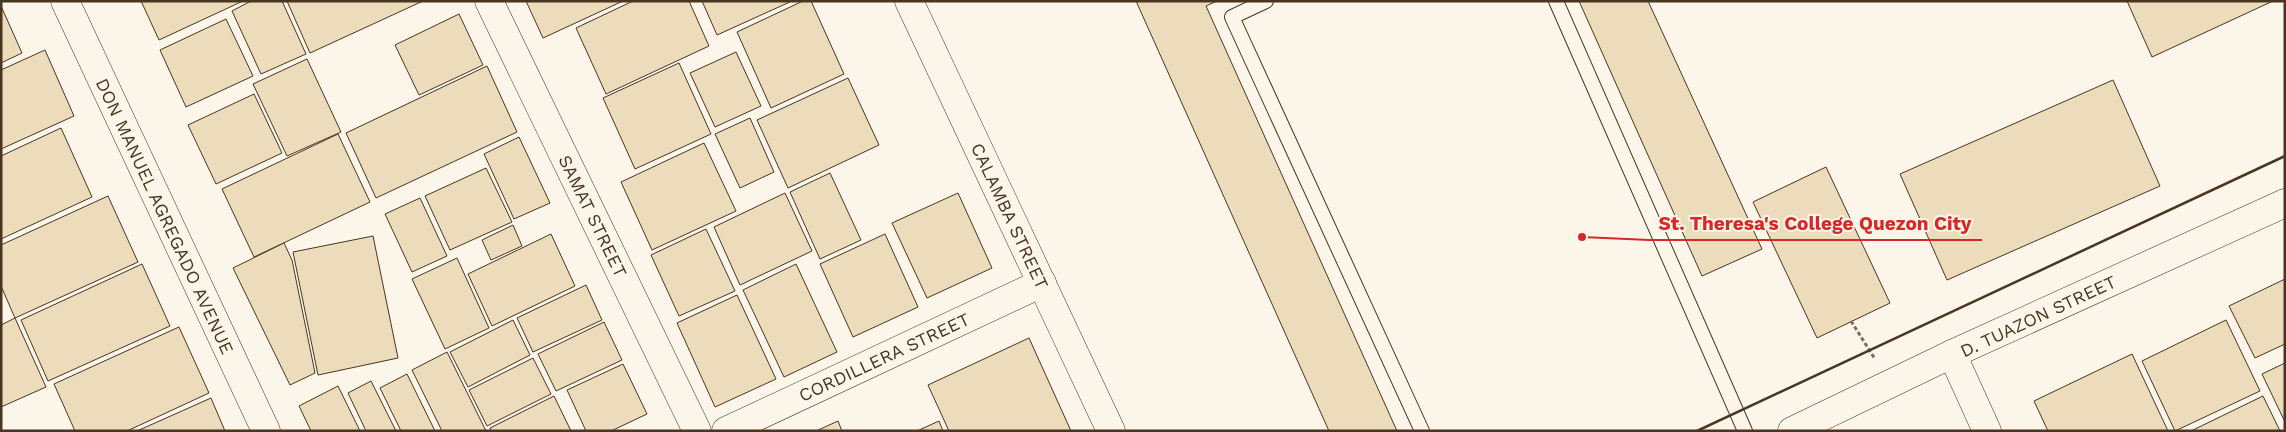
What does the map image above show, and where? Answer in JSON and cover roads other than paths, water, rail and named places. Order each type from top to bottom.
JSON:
[{"type":"street","name":"DON MANUEL AGREGADO AVENUE","points":[[65,1],[266,431]]},
{"type":"street","name":"SAMAT STREET","points":[[490,1],[697,431]]},
{"type":"street","name":"CALAMBA STREET","points":[[909,1],[1111,431]]},
{"type":"street","name":"D. TUAZON STREET","points":[[1792,431],[1952,354],[2285,203]]},
{"type":"street","name":"CORDILLERA STREET","points":[[726,431],[1042,283]]},
{"type":"street","points":[[1952,354],[1987,431]]},
{"type":"lane","points":[[1266,1],[1232,17],[1422,431]]},
{"type":"lane","points":[[1556,1],[1745,431]]},
{"type":"place","name":"St. Theresa's College Quezon City","points":[[1582,237]]}]
